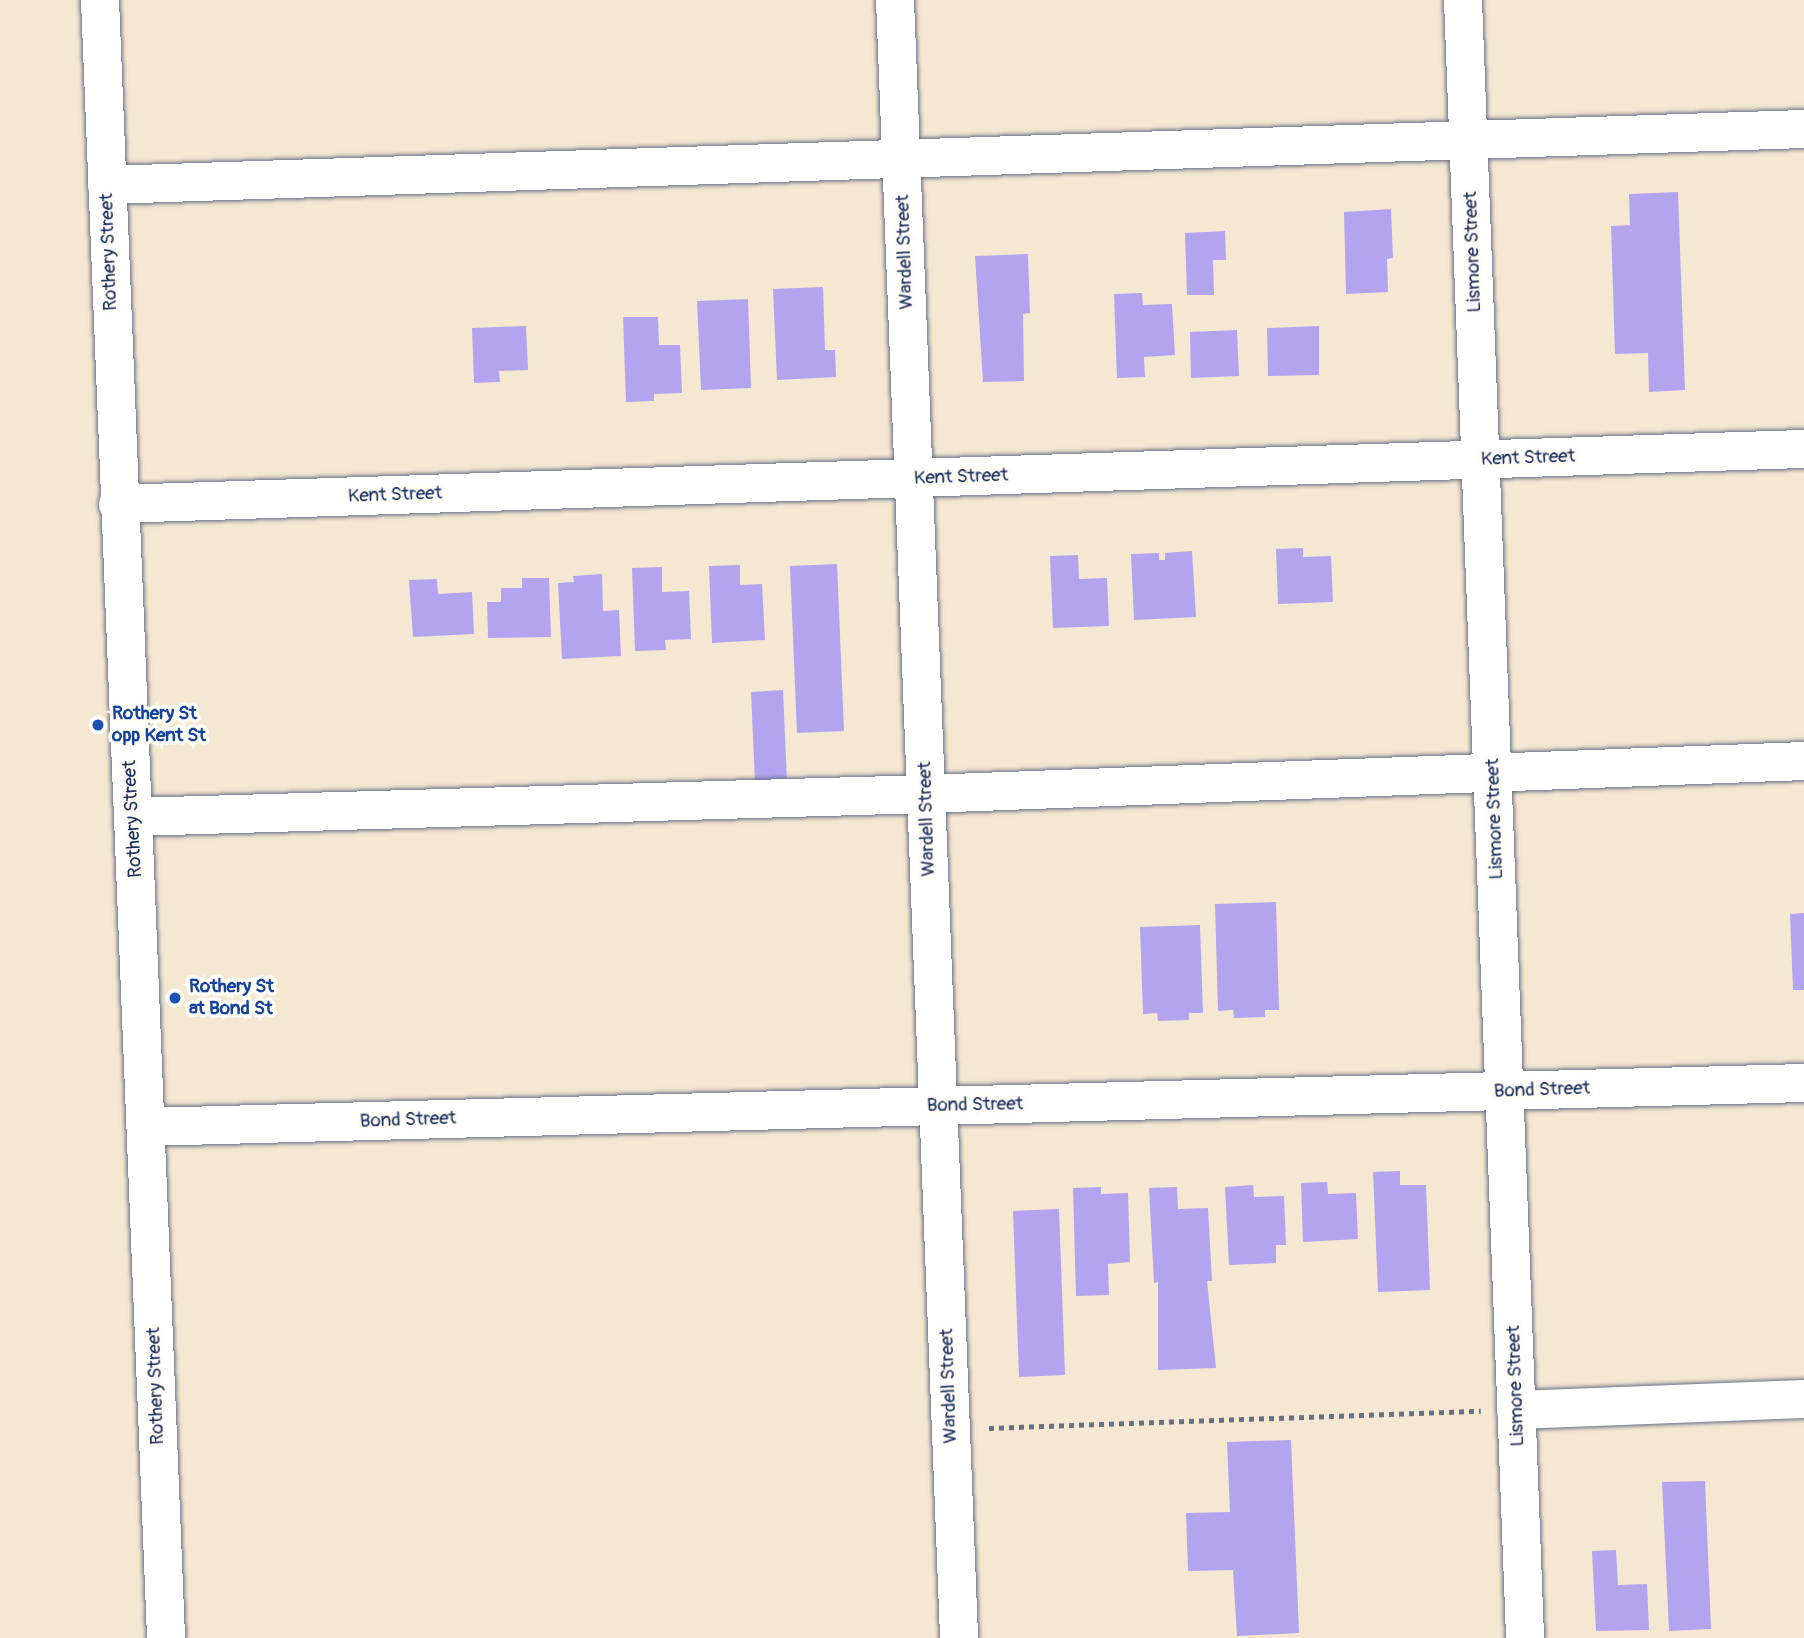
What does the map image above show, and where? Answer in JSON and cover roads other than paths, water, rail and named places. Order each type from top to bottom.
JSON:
[{"type":"street","name":"Rothery Street","points":[[100,0],[118,504],[166,1638]]},
{"type":"street","name":"Wardell Street","points":[[895,0],[959,1638]]},
{"type":"street","name":"Lismore Street","points":[[1464,0],[1525,1638]]},
{"type":"street","points":[[107,185],[1804,129]]},
{"type":"street","name":"Kent Street","points":[[118,504],[1804,449]]},
{"type":"street","points":[[132,817],[926,794],[1804,761]]},
{"type":"street","name":"Bond Street","points":[[146,1127],[1804,1083]]},
{"type":"street","points":[[1516,1410],[1804,1399]]},
{"type":"place","name":"Rothery St opp Kent St","points":[[98,725]]},
{"type":"place","name":"Rothery St at Bond St","points":[[175,998]]}]
